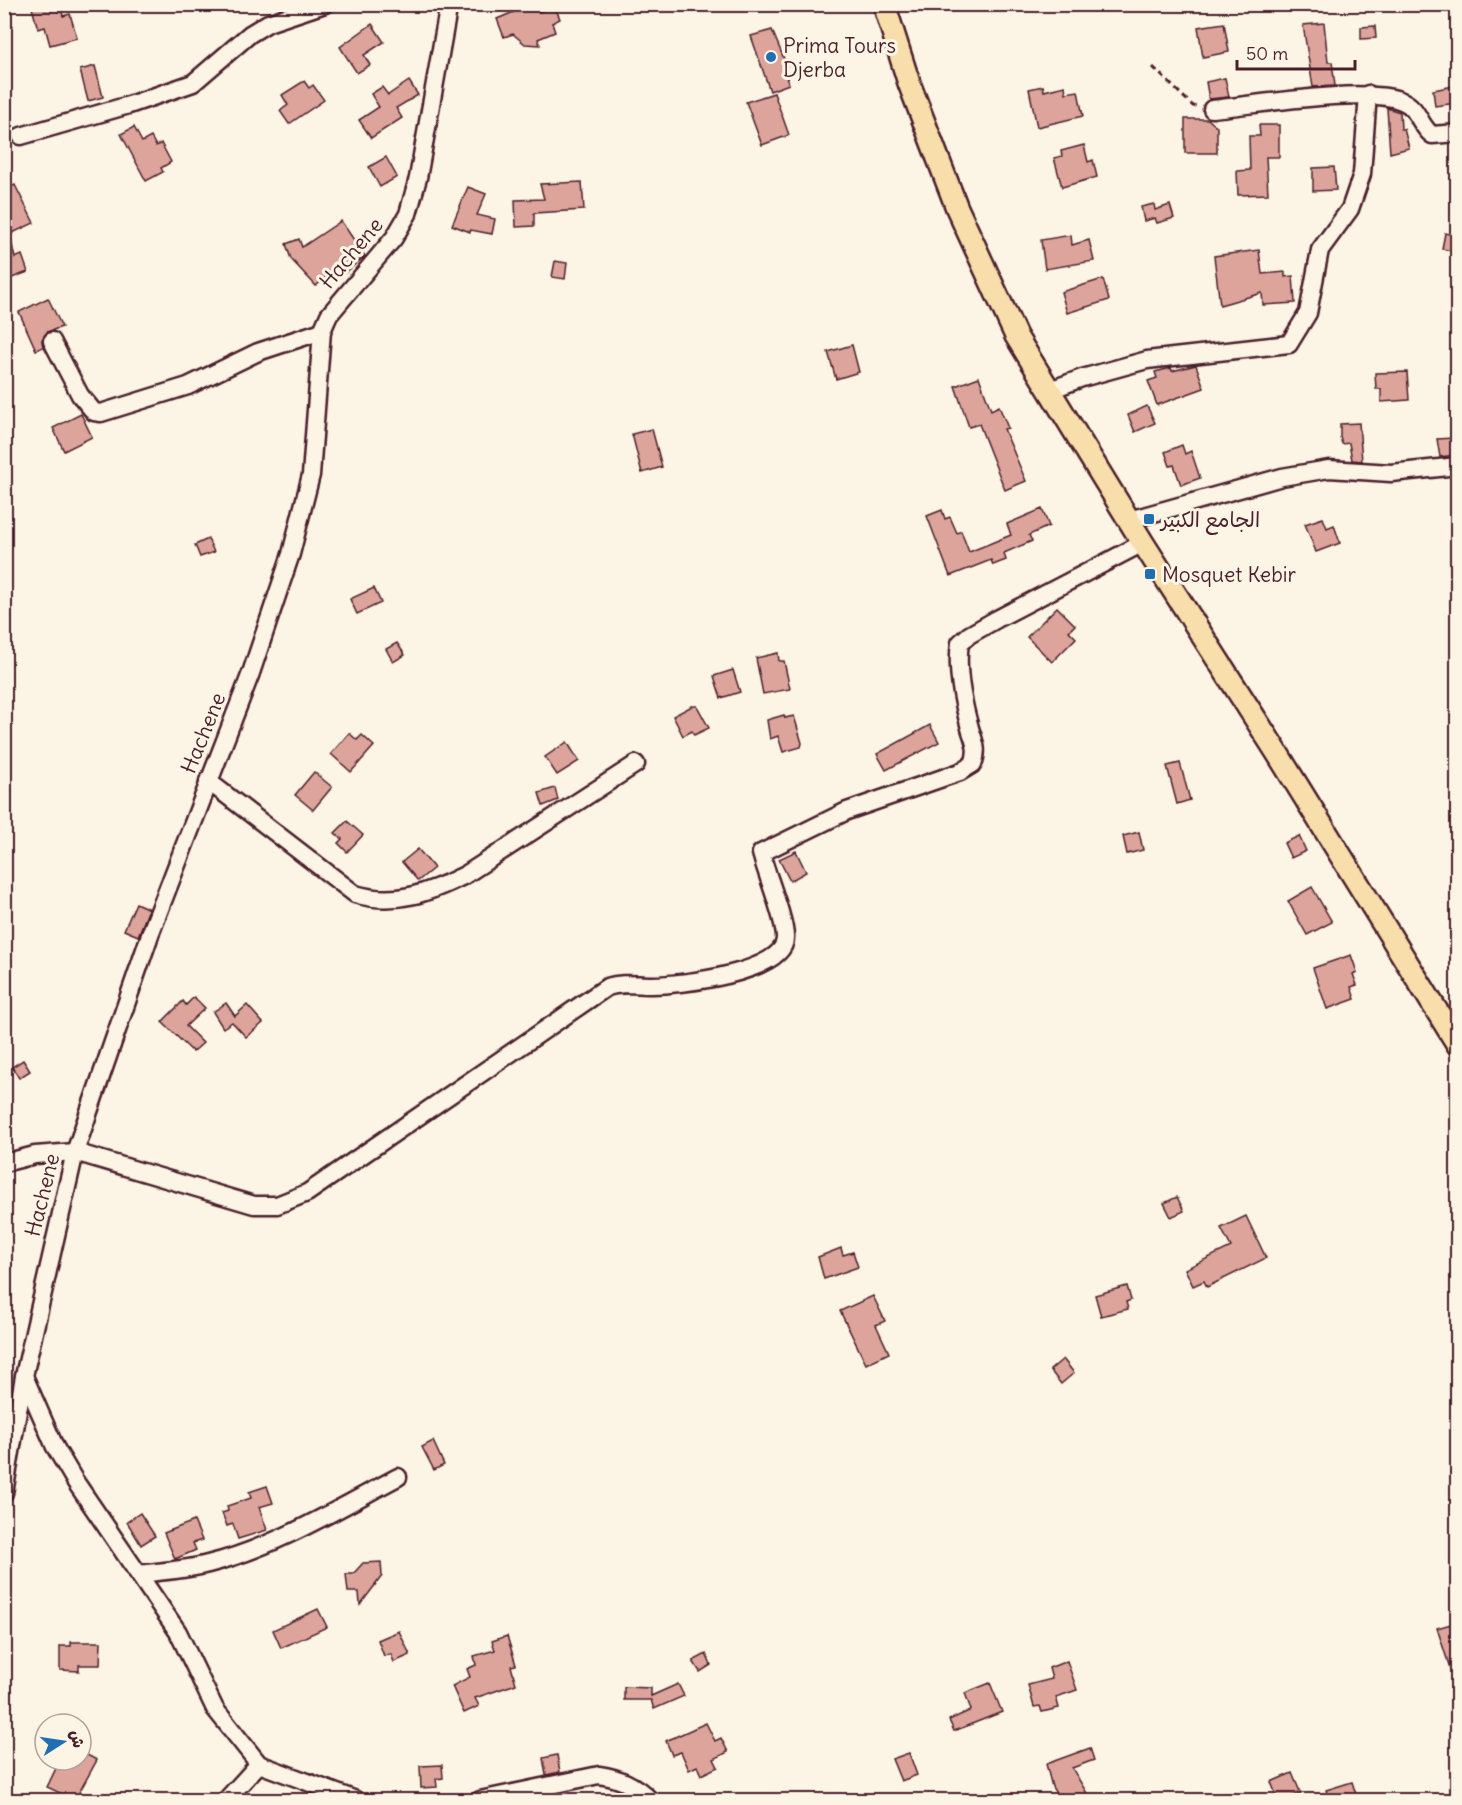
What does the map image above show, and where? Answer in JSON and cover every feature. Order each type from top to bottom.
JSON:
[{"type":"main road","points":[[884,4],[909,83],[957,208],[1016,336],[1458,1045]]},
{"type":"street","points":[[21,136],[118,109],[193,82],[250,34],[268,23],[325,4]]},
{"type":"street","name":"Hachene","points":[[4,1493],[24,1376],[75,1152],[121,1015],[208,781],[251,673],[291,554],[311,475],[322,331],[329,315],[394,238],[408,214],[418,178],[449,4]]},
{"type":"street","points":[[1050,390],[1082,378],[1147,360],[1288,344],[1308,313],[1320,250],[1350,209],[1362,174],[1368,94]]},
{"type":"street","points":[[1212,109],[1368,94],[1402,101],[1414,109],[1425,129],[1432,135],[1458,133]]},
{"type":"street","points":[[52,341],[80,395],[94,412],[101,413],[188,386],[252,354],[322,331]]},
{"type":"street","points":[[1129,520],[1259,482],[1329,469],[1391,474],[1458,466]]},
{"type":"street","points":[[4,1163],[35,1155],[75,1152],[254,1205],[277,1206],[308,1193],[607,987],[622,982],[652,985],[728,976],[771,959],[778,955],[785,937],[761,853],[847,811],[960,772],[973,764],[977,747],[970,727],[960,669],[960,643],[969,635],[997,619],[1143,543]]},
{"type":"street","points":[[208,781],[355,894],[370,899],[408,898],[437,889],[465,875],[636,764]]},
{"type":"street","points":[[24,1376],[56,1447],[75,1481],[178,1632],[216,1709],[259,1764],[356,1800]]},
{"type":"street","points":[[139,1574],[190,1568],[243,1552],[297,1530],[398,1477]]},
{"type":"street","points":[[226,1800],[259,1764]]},
{"type":"street","points":[[480,1800],[599,1775],[619,1778],[641,1791],[650,1800]]},
{"type":"path","points":[[1153,67],[1193,106],[1212,109]]},
{"type":"building","points":[[45,4],[60,4],[63,16],[70,14],[77,38],[50,45],[45,27],[38,29],[32,8]]},
{"type":"building","points":[[513,4],[535,4],[538,12],[555,7],[560,19],[552,23],[555,32],[538,39],[540,45],[525,44],[513,34],[504,37],[497,19],[516,11]]},
{"type":"building","points":[[1224,23],[1229,52],[1203,57],[1198,27]]},
{"type":"building","points":[[1324,23],[1328,62],[1332,62],[1335,86],[1313,87],[1303,25]]},
{"type":"building","points":[[372,24],[384,42],[364,55],[370,65],[357,73],[340,47]]},
{"type":"building","points":[[1375,26],[1376,38],[1361,39],[1361,27]]},
{"type":"building","name":"Prima Tours Djerba","points":[[772,30],[787,66],[784,67],[789,84],[770,91],[751,36]]},
{"type":"building","points":[[95,66],[103,97],[88,101],[80,70]]},
{"type":"building","points":[[1225,78],[1229,97],[1209,99],[1206,82]]},
{"type":"building","points":[[304,81],[309,88],[313,85],[324,100],[289,124],[280,111],[288,105],[282,95]]},
{"type":"building","points":[[409,81],[418,95],[396,108],[402,118],[371,138],[359,120],[379,107],[371,94],[382,87],[388,95]]},
{"type":"building","points":[[1043,86],[1044,91],[1065,86],[1066,93],[1078,91],[1083,116],[1037,127],[1029,89]]},
{"type":"building","points":[[1454,86],[1456,103],[1435,106],[1433,90]]},
{"type":"building","points":[[774,93],[789,135],[762,145],[746,102]]},
{"type":"building","points":[[1387,108],[1400,112],[1401,129],[1404,129],[1409,148],[1390,153]]},
{"type":"building","points":[[1185,119],[1208,119],[1217,127],[1217,153],[1185,153]]},
{"type":"building","points":[[1259,125],[1279,125],[1279,157],[1266,157],[1268,194],[1238,195],[1237,171],[1250,170],[1249,136],[1260,136]]},
{"type":"building","points":[[134,127],[142,142],[151,137],[156,146],[161,143],[171,162],[161,168],[163,172],[146,181],[121,134]]},
{"type":"building","points":[[1084,145],[1088,162],[1093,160],[1097,177],[1062,187],[1054,158],[1062,156],[1061,151]]},
{"type":"building","points":[[386,157],[397,177],[380,187],[369,167]]},
{"type":"building","points":[[1334,167],[1336,190],[1313,191],[1313,168]]},
{"type":"building","points":[[582,182],[584,210],[534,213],[534,226],[516,227],[515,200],[544,199],[540,184]]},
{"type":"building","points":[[15,185],[34,223],[6,236],[10,236],[15,258],[22,255],[28,272],[4,281],[4,190]]},
{"type":"building","points":[[468,187],[486,194],[477,215],[495,219],[492,234],[471,230],[470,232],[452,225]]},
{"type":"building","points":[[1154,204],[1155,210],[1170,205],[1174,218],[1157,223],[1155,218],[1144,221],[1141,207]]},
{"type":"building","points":[[341,221],[365,256],[345,273],[339,265],[316,286],[291,259],[286,244],[299,239],[302,247]]},
{"type":"building","points":[[1445,233],[1458,236],[1458,252],[1442,249]]},
{"type":"building","points":[[1071,235],[1072,245],[1089,240],[1094,261],[1045,269],[1041,240]]},
{"type":"building","points":[[1259,250],[1262,274],[1285,272],[1285,277],[1293,276],[1295,303],[1263,305],[1262,293],[1220,305],[1214,256]]},
{"type":"building","points":[[555,261],[567,263],[565,279],[552,277]]},
{"type":"building","points":[[1103,279],[1109,300],[1067,313],[1061,292]]},
{"type":"building","points":[[48,298],[62,327],[47,332],[42,340],[43,347],[36,350],[19,312]]},
{"type":"building","points":[[852,345],[859,372],[836,379],[828,352]]},
{"type":"building","points":[[1196,365],[1204,388],[1157,405],[1148,381],[1157,378],[1155,372],[1171,368],[1172,371]]},
{"type":"building","points":[[1407,372],[1409,400],[1381,402],[1381,389],[1376,389],[1375,373]]},
{"type":"building","points":[[979,377],[991,410],[999,406],[1008,428],[1004,429],[1026,481],[1005,490],[979,424],[969,427],[955,386]]},
{"type":"building","points":[[1147,406],[1155,423],[1135,432],[1128,415]]},
{"type":"building","points":[[81,414],[92,437],[64,451],[53,428]]},
{"type":"building","points":[[1359,423],[1362,461],[1352,460],[1349,443],[1342,444],[1340,437],[1340,424]]},
{"type":"building","points":[[652,429],[662,467],[642,473],[632,434]]},
{"type":"building","points":[[1453,438],[1455,455],[1440,457],[1437,439]]},
{"type":"building","points":[[1182,445],[1185,454],[1191,451],[1200,478],[1181,485],[1174,465],[1170,466],[1165,452]]},
{"type":"building","points":[[1042,509],[1049,526],[1029,535],[1032,541],[1004,553],[1006,560],[993,565],[991,560],[950,576],[927,516],[942,510],[945,519],[950,517],[957,533],[961,531],[969,552],[1011,535],[1007,524]]},
{"type":"building","points":[[1323,518],[1327,528],[1334,525],[1340,543],[1316,552],[1305,524]]},
{"type":"building","points":[[208,539],[214,552],[200,557],[195,545]]},
{"type":"building","points":[[374,588],[381,603],[357,614],[350,599]]},
{"type":"building","points":[[1057,607],[1075,625],[1069,631],[1076,638],[1052,662],[1027,637]]},
{"type":"building","points":[[397,643],[405,655],[393,662],[386,649]]},
{"type":"building","points":[[778,653],[779,661],[784,661],[790,689],[763,694],[756,658]]},
{"type":"building","points":[[733,670],[740,692],[721,698],[714,676]]},
{"type":"building","points":[[692,706],[697,706],[709,728],[694,735],[692,731],[683,736],[673,716]]},
{"type":"building","points":[[784,715],[785,718],[794,716],[802,743],[801,747],[783,752],[778,736],[770,739],[767,720]]},
{"type":"building","points":[[930,725],[939,742],[886,770],[877,754]]},
{"type":"building","points":[[349,733],[357,740],[362,735],[374,746],[351,772],[331,754]]},
{"type":"building","points":[[567,742],[579,761],[557,775],[545,757]]},
{"type":"building","points":[[1180,763],[1190,800],[1177,804],[1167,766]]},
{"type":"building","points":[[314,772],[332,787],[313,810],[295,795]]},
{"type":"building","points":[[555,788],[558,800],[543,806],[539,793]]},
{"type":"building","points":[[347,821],[363,835],[347,852],[338,843],[342,839],[335,833]]},
{"type":"building","points":[[1139,832],[1143,850],[1127,854],[1123,836]]},
{"type":"building","points":[[1299,836],[1306,851],[1291,858],[1284,843]]},
{"type":"building","points":[[418,849],[434,868],[418,881],[402,862]]},
{"type":"building","points":[[796,851],[806,872],[790,881],[779,859]]},
{"type":"building","points":[[1312,887],[1332,922],[1307,935],[1288,901]]},
{"type":"building","points":[[136,903],[149,909],[138,936],[124,930]]},
{"type":"building","points":[[1351,955],[1357,972],[1353,974],[1357,985],[1351,987],[1355,999],[1327,1009],[1313,968]]},
{"type":"building","points":[[194,997],[205,1008],[186,1026],[203,1043],[193,1052],[162,1022],[183,1001],[186,1005]]},
{"type":"building","points":[[226,1003],[235,1016],[247,1005],[263,1023],[246,1037],[232,1022],[223,1028],[213,1012]]},
{"type":"building","points":[[23,1060],[30,1071],[19,1078],[12,1067]]},
{"type":"building","points":[[1177,1197],[1184,1211],[1171,1217],[1164,1203]]},
{"type":"building","points":[[1246,1216],[1266,1258],[1207,1287],[1204,1281],[1193,1286],[1185,1269],[1231,1247],[1221,1228]]},
{"type":"building","points":[[841,1248],[843,1255],[853,1252],[858,1267],[824,1279],[818,1257]]},
{"type":"building","points":[[1127,1286],[1131,1300],[1126,1302],[1128,1309],[1101,1316],[1095,1295]]},
{"type":"building","points":[[873,1296],[885,1321],[876,1325],[889,1353],[866,1364],[840,1311]]},
{"type":"building","points":[[1063,1359],[1074,1373],[1061,1384],[1050,1370]]},
{"type":"building","points":[[433,1441],[444,1465],[434,1470],[422,1447]]},
{"type":"building","points":[[267,1486],[273,1503],[259,1507],[267,1530],[238,1539],[233,1524],[227,1526],[222,1513],[228,1511],[227,1506],[251,1498],[249,1492]]},
{"type":"building","points":[[140,1513],[155,1536],[141,1545],[127,1522]]},
{"type":"building","points":[[194,1521],[202,1540],[193,1543],[196,1550],[175,1559],[164,1533]]},
{"type":"building","points":[[381,1562],[382,1576],[360,1605],[359,1592],[348,1592],[346,1574],[353,1574],[363,1563]]},
{"type":"building","points":[[318,1609],[327,1627],[281,1648],[273,1630]]},
{"type":"building","points":[[1458,1622],[1458,1684],[1455,1684],[1437,1628]]},
{"type":"building","points":[[399,1631],[410,1655],[394,1662],[391,1654],[384,1656],[378,1640]]},
{"type":"building","points":[[507,1636],[516,1665],[511,1666],[516,1684],[475,1698],[479,1706],[464,1713],[452,1686],[470,1677],[467,1669],[476,1665],[474,1656],[495,1650],[492,1641]]},
{"type":"building","points":[[71,1642],[101,1642],[100,1665],[79,1665],[79,1671],[60,1670],[60,1646],[71,1646]]},
{"type":"building","points":[[706,1654],[711,1665],[700,1672],[693,1661]]},
{"type":"building","points":[[1067,1661],[1077,1690],[1056,1697],[1059,1708],[1042,1712],[1040,1706],[1034,1707],[1028,1685],[1052,1679],[1049,1668]]},
{"type":"building","points":[[990,1683],[1002,1712],[954,1731],[949,1720],[971,1710],[965,1693]]},
{"type":"building","points":[[678,1684],[684,1696],[654,1709],[651,1700],[624,1700],[624,1687],[651,1688],[651,1696]]},
{"type":"building","points":[[706,1723],[715,1741],[721,1738],[728,1752],[714,1759],[718,1767],[701,1775],[697,1766],[689,1770],[681,1752],[672,1755],[666,1741]]},
{"type":"building","points":[[1090,1748],[1094,1760],[1072,1768],[1091,1800],[1060,1800],[1052,1787],[1046,1764]]},
{"type":"building","points":[[909,1753],[917,1775],[901,1781],[892,1759]]},
{"type":"building","points":[[557,1755],[560,1772],[546,1775],[543,1758]]},
{"type":"building","points":[[442,1765],[443,1778],[436,1779],[437,1787],[421,1788],[420,1766]]},
{"type":"building","points":[[54,1772],[90,1772],[75,1800],[47,1787]]},
{"type":"building","points":[[1292,1773],[1301,1794],[1278,1800],[1271,1782]]},
{"type":"building","points":[[1352,1782],[1358,1800],[1329,1800],[1326,1790]]},
{"type":"place","name":"Prima Tours Djerba","points":[[771,57]]},
{"type":"place","name":"الجامع الكبير","points":[[1149,519]]},
{"type":"place","name":"Mosquet Kebir","points":[[1150,574]]}]
